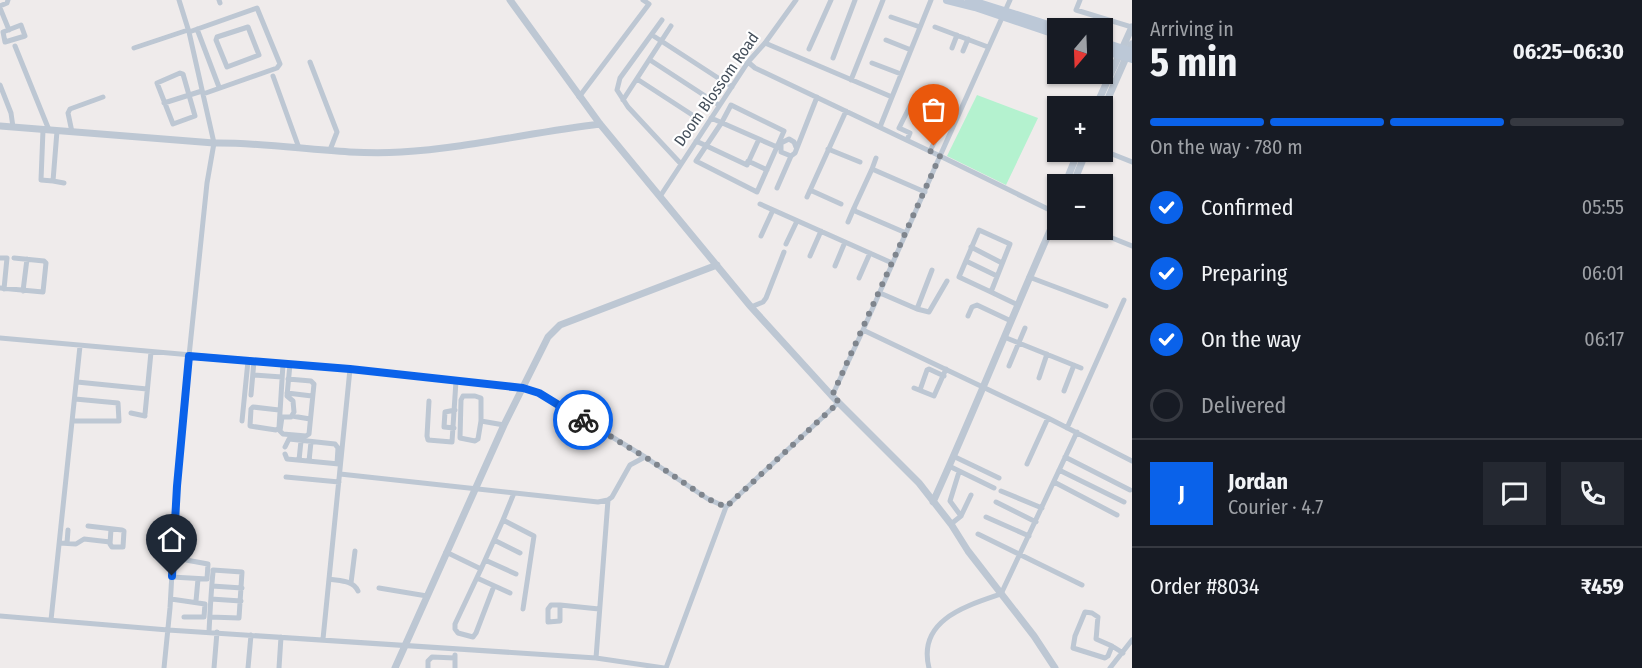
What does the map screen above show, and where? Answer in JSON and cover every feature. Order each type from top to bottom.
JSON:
[{"type":"main road","points":[[947,0],[1047,25]]},
{"type":"main road","points":[[969,0],[1047,31]]},
{"type":"main road","points":[[1113,46],[1127,52]]},
{"type":"street","points":[[8,0],[8,3],[0,7],[9,30]]},
{"type":"street","points":[[164,668],[189,356],[207,183],[214,143],[189,31],[179,0]]},
{"type":"street","points":[[510,0],[600,124],[661,195],[751,307],[832,396],[919,483],[1034,636],[1055,668]]},
{"type":"street","points":[[579,97],[649,4],[643,0]]},
{"type":"street","name":"Doom Blossom Road","points":[[661,195],[748,62],[765,43],[796,0]]},
{"type":"street","points":[[809,49],[831,0]]},
{"type":"street","points":[[833,58],[855,0]]},
{"type":"street","points":[[851,80],[883,0]]},
{"type":"street","points":[[880,127],[931,0]]},
{"type":"street","points":[[832,396],[1010,0]]},
{"type":"street","points":[[1080,0],[1076,10],[1132,27],[1127,52],[1109,96]]},
{"type":"street","points":[[134,48],[257,8],[280,64],[277,68],[164,103]]},
{"type":"street","points":[[891,17],[920,27]]},
{"type":"street","points":[[662,20],[620,78],[617,90],[623,100],[681,164]]},
{"type":"street","points":[[623,100],[671,26]]},
{"type":"street","points":[[248,27],[259,55],[228,67],[221,54],[217,37],[248,27]]},
{"type":"street","points":[[935,27],[988,47]]},
{"type":"street","points":[[197,29],[219,87]]},
{"type":"street","points":[[652,35],[732,87]]},
{"type":"street","points":[[952,48],[957,35]]},
{"type":"street","points":[[963,51],[968,39]]},
{"type":"street","points":[[886,40],[910,50]]},
{"type":"street","points":[[765,43],[892,97]]},
{"type":"street","points":[[15,46],[50,130],[52,181]]},
{"type":"street","points":[[1102,96],[1127,52]]},
{"type":"street","points":[[208,59],[221,54]]},
{"type":"street","points":[[650,60],[719,105]]},
{"type":"street","points":[[310,62],[337,132],[330,150]]},
{"type":"street","points":[[748,62],[755,68],[930,151],[1047,210]]},
{"type":"street","points":[[872,63],[901,74]]},
{"type":"street","points":[[180,73],[183,74],[189,95],[195,116],[172,124],[157,82],[180,73]]},
{"type":"street","points":[[273,76],[299,147]]},
{"type":"street","points":[[637,79],[697,118]]},
{"type":"street","points":[[0,85],[11,113],[13,127]]},
{"type":"street","points":[[907,140],[910,133],[898,128],[915,96],[945,108],[950,111],[930,151]]},
{"type":"street","points":[[72,132],[68,113],[70,109],[103,97]]},
{"type":"street","points":[[777,188],[791,156],[795,153],[817,97]]},
{"type":"street","points":[[731,105],[784,131],[757,192],[696,161],[706,146],[731,105]]},
{"type":"street","points":[[807,197],[846,111]]},
{"type":"street","points":[[711,118],[777,147]]},
{"type":"street","points":[[0,126],[374,153],[482,144],[550,130],[600,124]]},
{"type":"street","points":[[50,130],[40,179],[64,183]]},
{"type":"street","points":[[696,141],[747,165],[759,139]]},
{"type":"street","points":[[791,156],[781,152],[781,143],[789,139],[796,147]]},
{"type":"street","points":[[828,149],[860,162]]},
{"type":"street","points":[[1113,154],[1132,162]]},
{"type":"street","points":[[848,222],[876,158]]},
{"type":"street","points":[[748,161],[767,170]]},
{"type":"street","points":[[872,169],[925,192]]},
{"type":"street","points":[[810,190],[841,204]]},
{"type":"street","points":[[760,204],[892,263]]},
{"type":"street","points":[[854,208],[855,211],[906,233]]},
{"type":"street","points":[[761,236],[773,210]]},
{"type":"street","points":[[786,244],[797,221]]},
{"type":"street","points":[[991,292],[1010,244],[978,230],[959,278],[1018,305]]},
{"type":"street","points":[[810,256],[821,231]]},
{"type":"street","points":[[933,502],[1047,236]]},
{"type":"street","points":[[1113,238],[1132,246]]},
{"type":"street","points":[[835,266],[845,242]]},
{"type":"street","points":[[971,248],[1002,263]]},
{"type":"street","points":[[751,307],[763,302],[766,298],[784,252]]},
{"type":"street","points":[[859,278],[870,253]]},
{"type":"street","points":[[0,258],[7,258],[2,289],[40,293],[44,290],[46,263],[14,258]]},
{"type":"street","points":[[23,291],[27,259]]},
{"type":"street","points":[[966,261],[997,276]]},
{"type":"street","points":[[395,668],[504,425],[548,337],[560,325],[717,265]]},
{"type":"street","points":[[917,309],[932,270]]},
{"type":"street","points":[[1029,277],[1106,306]]},
{"type":"street","points":[[880,293],[929,312],[947,281]]},
{"type":"street","points":[[1067,428],[1124,300]]},
{"type":"street","points":[[968,316],[972,308],[977,305],[1011,321]]},
{"type":"street","points":[[1009,366],[1025,328]]},
{"type":"street","points":[[863,330],[945,373]]},
{"type":"street","points":[[1004,337],[1081,368]]},
{"type":"street","points":[[0,338],[350,369],[523,388],[545,396],[708,499],[726,507]]},
{"type":"street","points":[[51,620],[63,543],[80,346]]},
{"type":"street","points":[[131,413],[145,416],[151,352]]},
{"type":"street","points":[[1039,378],[1047,354]]},
{"type":"street","points":[[251,361],[253,375],[251,395]]},
{"type":"street","points":[[243,421],[251,361]]},
{"type":"street","points":[[279,410],[253,407],[250,409],[249,426],[278,429],[286,364]]},
{"type":"street","points":[[1064,391],[1074,365]]},
{"type":"street","points":[[339,464],[350,369]]},
{"type":"street","points":[[945,373],[934,396],[917,389],[927,370],[945,373],[984,387],[1132,461]]},
{"type":"street","points":[[253,375],[313,382],[310,419],[308,435],[283,434],[280,431],[281,418],[292,416],[310,419]]},
{"type":"street","points":[[285,378],[287,396],[294,404],[292,416]]},
{"type":"street","points":[[429,401],[428,440],[452,442],[456,381]]},
{"type":"street","points":[[77,382],[147,389]]},
{"type":"street","points":[[287,393],[312,396]]},
{"type":"street","points":[[463,396],[481,398],[481,422],[478,439],[475,441],[460,438],[463,396]]},
{"type":"street","points":[[73,421],[118,421],[118,403],[75,399]]},
{"type":"street","points":[[0,616],[168,630],[596,658],[665,668],[726,507],[839,402]]},
{"type":"street","points":[[454,428],[444,427],[445,412],[455,410]]},
{"type":"street","points":[[1027,464],[1048,418]]},
{"type":"street","points":[[481,422],[504,425]]},
{"type":"street","points":[[929,668],[927,649],[935,627],[968,606],[1001,594],[1077,432]]},
{"type":"street","points":[[285,447],[289,439],[335,444],[338,448],[340,474],[323,639]]},
{"type":"street","points":[[299,460],[301,441]]},
{"type":"street","points":[[309,461],[311,442]]},
{"type":"street","points":[[285,454],[286,459],[339,464]]},
{"type":"street","points":[[953,456],[999,478]]},
{"type":"street","points":[[1065,457],[1130,490]]},
{"type":"street","points":[[596,658],[608,500],[630,465],[645,458]]},
{"type":"street","points":[[950,466],[994,488]]},
{"type":"street","points":[[1059,470],[1124,502]]},
{"type":"street","points":[[959,472],[950,501],[961,516]]},
{"type":"street","points":[[340,474],[598,502],[608,500]]},
{"type":"street","points":[[286,477],[339,482]]},
{"type":"street","points":[[1054,482],[1117,516]]},
{"type":"street","points":[[1001,491],[1042,508]]},
{"type":"street","points":[[494,586],[473,637],[458,633],[455,624],[514,493]]},
{"type":"street","points":[[951,524],[961,516],[971,495]]},
{"type":"street","points":[[996,502],[1036,522]]},
{"type":"street","points":[[986,517],[1029,536]]},
{"type":"street","points":[[503,520],[534,536],[523,609]]},
{"type":"street","points":[[84,539],[86,529],[111,529],[124,531],[123,547],[112,547],[111,529]]},
{"type":"street","points":[[63,543],[68,530]]},
{"type":"street","points":[[978,534],[1082,585]]},
{"type":"street","points":[[63,543],[78,543],[84,539],[110,542]]},
{"type":"street","points":[[494,540],[520,553]]},
{"type":"street","points":[[351,583],[355,551]]},
{"type":"street","points":[[446,552],[481,569]]},
{"type":"street","points":[[172,577],[207,579],[208,564],[186,560]]},
{"type":"street","points":[[484,560],[516,574]]},
{"type":"street","points":[[209,632],[212,586],[214,569],[242,572],[239,617],[237,619],[210,617]]},
{"type":"street","points":[[477,578],[510,593]]},
{"type":"street","points":[[196,602],[198,579]]},
{"type":"street","points":[[329,579],[351,583],[358,591]]},
{"type":"street","points":[[212,586],[242,588]]},
{"type":"street","points":[[379,588],[405,596],[427,596]]},
{"type":"street","points":[[171,599],[205,604],[204,617],[184,617]]},
{"type":"street","points":[[211,599],[241,601]]},
{"type":"street","points":[[560,605],[599,609]]},
{"type":"street","points":[[1112,646],[1105,658],[1073,648],[1075,636],[1085,612],[1098,617],[1096,639],[1112,646],[1123,653]]},
{"type":"street","points":[[214,668],[218,632]]},
{"type":"street","points":[[248,668],[250,634]]},
{"type":"street","points":[[279,668],[281,637]]},
{"type":"street","points":[[1110,668],[1132,640]]},
{"type":"street","points":[[455,668],[456,649]]},
{"type":"street","points":[[428,668],[428,661],[432,657],[455,658]]},
{"type":"green space","points":[[977,95],[1038,118],[1006,185],[947,156]]},
{"type":"way so far","points":[[583,420],[650,460],[708,499],[726,507],[839,402],[832,396],[940,156],[930,151],[934,146]]},
{"type":"route","points":[[172,576],[177,486],[189,356],[350,369],[523,388],[539,393],[583,420]]}]
